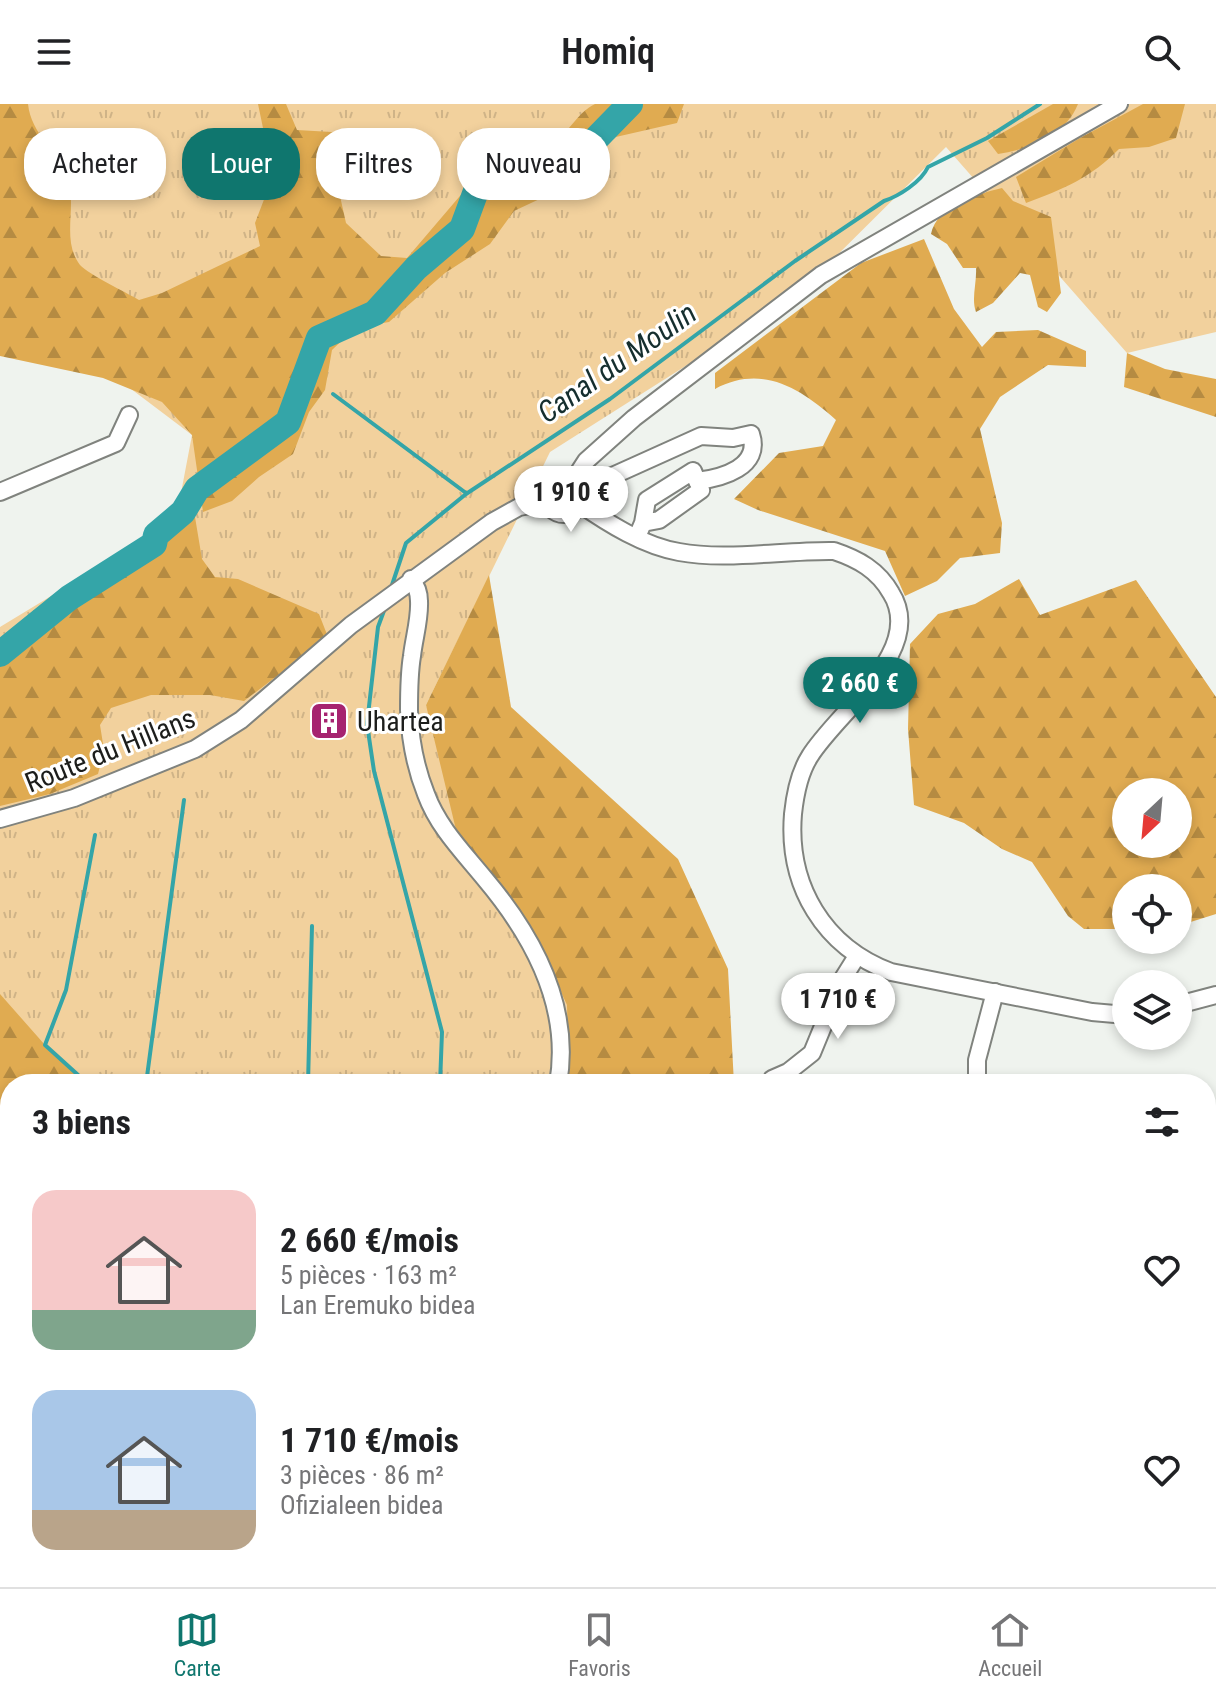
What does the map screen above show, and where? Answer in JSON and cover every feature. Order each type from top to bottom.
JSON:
[{"type":"street","points":[[1112,1014],[891,972],[857,956],[824,926],[806,897],[794,861],[792,832],[798,782],[809,757],[893,652],[898,637],[896,600],[886,583],[872,569],[834,551],[680,553],[577,491],[567,479],[555,481],[547,490],[547,502],[551,508],[561,514],[573,511],[577,491],[586,461],[634,418],[821,275],[1119,104]]},
{"type":"street","points":[[0,492],[116,443],[129,415]]},
{"type":"street","points":[[577,491],[701,436],[733,438],[751,434],[753,449],[741,468],[713,479],[697,481],[701,490],[640,530]]},
{"type":"street","name":"Route du Hillans","points":[[0,819],[74,798],[195,749],[241,720],[383,600],[492,522],[519,507],[547,502]]},
{"type":"street","points":[[411,579],[420,598],[411,660],[409,715],[425,793],[434,816],[507,905],[531,941],[553,994],[560,1025],[560,1074]]},
{"type":"street","points":[[783,1074],[812,1053],[842,980],[857,956]]},
{"type":"street","points":[[977,1074],[977,1060],[995,992]]},
{"type":"street","points":[[1192,1001],[1216,995]]},
{"type":"green space","points":[[0,104],[28,104],[36,128],[24,128],[24,200],[71,200],[71,245],[80,265],[139,300],[162,293],[260,246],[255,223],[264,200],[300,200],[300,130],[316,131],[316,200],[341,200],[346,223],[381,256],[407,258],[457,199],[537,200],[514,211],[490,244],[445,273],[389,322],[355,328],[332,350],[325,390],[309,412],[293,454],[259,477],[232,501],[203,512],[192,435],[162,402],[103,378],[0,356]]},
{"type":"green space","points":[[7,104],[1216,104],[1216,332],[1127,353],[946,147],[796,296],[550,452],[426,705],[502,890],[536,935],[567,1001],[568,1074],[0,1074],[0,627],[156,535],[181,493],[192,435],[98,364],[25,200],[166,200],[166,128],[24,128],[24,198],[0,144]]},
{"type":"green space","points":[[258,104],[286,104],[296,128],[263,128]]},
{"type":"green space","points":[[595,104],[684,104],[677,123],[610,138],[610,128],[569,128]]},
{"type":"green space","points":[[1053,104],[1078,104],[1065,125],[1045,139],[1022,149],[998,154],[988,141]]},
{"type":"green space","points":[[1143,104],[1185,104],[1176,138],[1149,147],[1119,149],[1076,182],[1026,203],[1016,177]]},
{"type":"green space","points":[[1002,188],[1013,201],[1051,217],[1061,293],[1047,312],[1038,307],[1030,275],[1020,273],[993,303],[976,312],[976,268],[963,268],[947,244],[931,234],[941,215],[959,202]]},
{"type":"green space","points":[[924,239],[954,309],[982,347],[996,332],[1038,330],[1086,351],[1086,367],[1048,365],[1000,397],[980,429],[1002,523],[1000,553],[960,558],[937,581],[905,596],[885,551],[758,510],[734,499],[779,453],[823,446],[836,420],[809,398],[780,383],[749,379],[715,389],[715,373],[861,263]]},
{"type":"green space","points":[[1127,353],[1165,369],[1216,379],[1216,417],[1124,387]]},
{"type":"green space","points":[[183,512],[195,517],[202,559],[215,577],[238,579],[319,614],[328,637],[244,701],[210,695],[151,695],[111,708],[100,725],[104,750],[98,774],[50,794],[0,806],[0,655],[61,604],[137,554]]},
{"type":"green space","points":[[489,575],[511,707],[678,859],[728,969],[733,1074],[568,1074],[567,1005],[534,933],[457,834],[426,705]]},
{"type":"green space","points":[[1019,579],[1040,615],[1136,580],[1216,697],[1216,914],[1192,922],[1192,874],[1112,874],[1112,929],[1084,929],[1068,916],[1032,862],[1002,849],[964,823],[914,805],[908,729],[910,644],[938,614],[975,604]]},
{"type":"green space","points":[[0,994],[45,1045],[79,1074],[0,1074]]},
{"type":"waterway","points":[[0,654],[69,598],[154,544],[156,535],[183,512],[197,489],[288,422],[319,338],[375,313],[416,268],[462,229],[483,172],[550,186],[630,104]]},
{"type":"waterway","name":"Canal du Moulin","points":[[391,588],[406,543],[466,494],[610,399],[795,261],[884,201],[909,188],[928,167],[987,138],[1040,104]]},
{"type":"waterway","points":[[333,394],[466,493]]},
{"type":"waterway","name":"Canal du Moulin","points":[[385,608],[378,627],[367,724],[374,771],[442,1032],[440,1074]]},
{"type":"waterway","points":[[147,1074],[184,800]]},
{"type":"waterway","points":[[77,1074],[45,1045],[66,990],[95,835]]},
{"type":"waterway","points":[[308,1074],[312,926]]},
{"type":"place","name":"Uhartea","points":[[329,721]]}]
